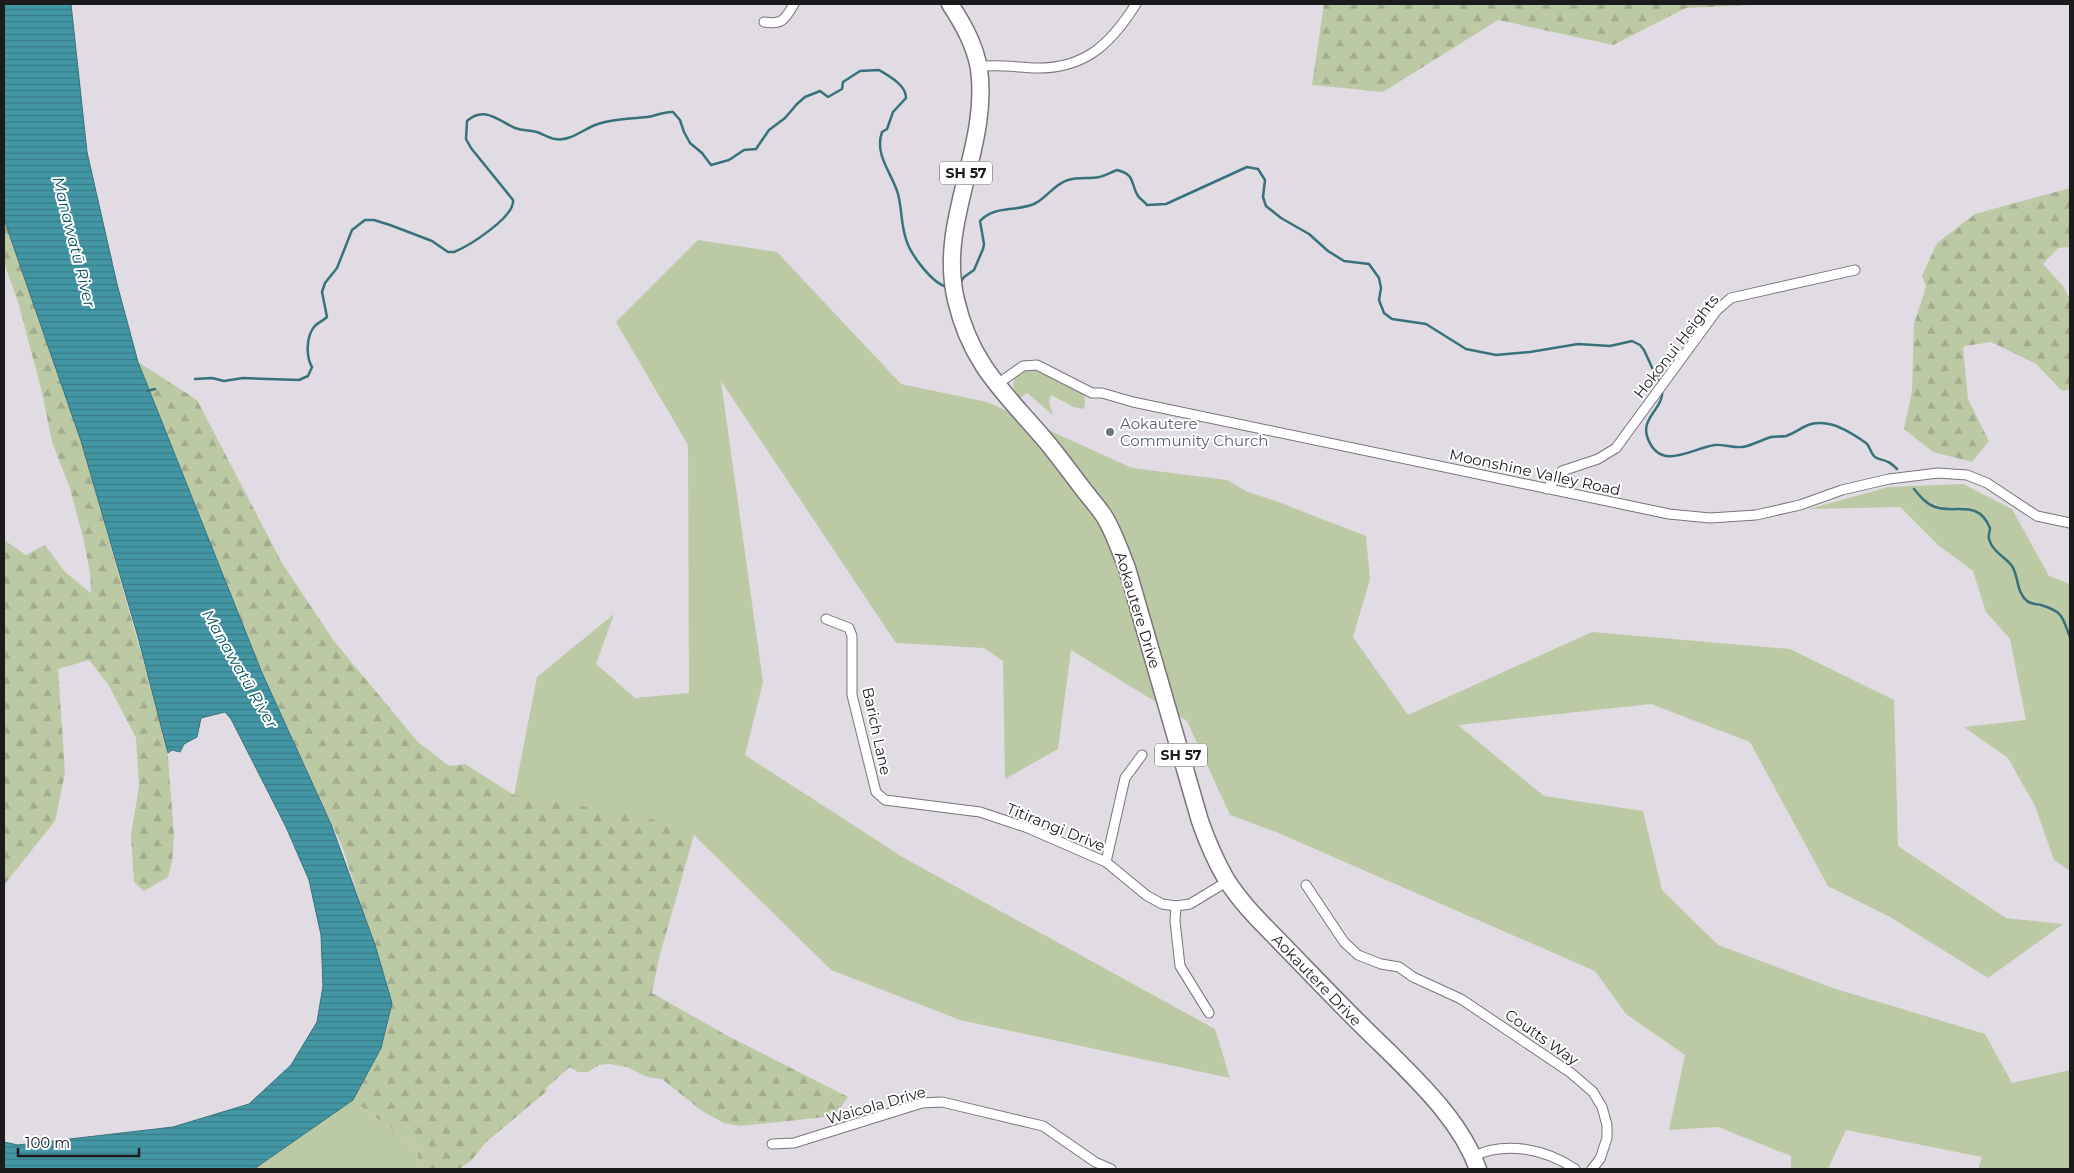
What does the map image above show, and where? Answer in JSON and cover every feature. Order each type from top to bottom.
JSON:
[{"type":"highway","name":"Aokautere Drive","points":[[950,4],[972,43],[980,82],[978,119],[954,232],[953,278],[955,297],[971,346],[996,385],[1047,442],[1104,516],[1115,537],[1126,568],[1200,820],[1211,852],[1228,881],[1250,910],[1330,995],[1434,1100],[1454,1125],[1476,1163]]},
{"type":"street","points":[[764,22],[776,23],[782,21],[794,4]]},
{"type":"street","points":[[978,67],[1050,68],[1075,63],[1099,50],[1119,31],[1136,4]]},
{"type":"street","name":"Hokonui Heights","points":[[1547,489],[1562,471],[1598,458],[1616,448],[1717,310],[1731,298],[1856,270]]},
{"type":"street","name":"Moonshine Valley Road","points":[[996,385],[1023,366],[1037,365],[1092,393],[1102,393],[1133,402],[1669,514],[1710,518],[1756,515],[1800,505],[1842,490],[1889,479],[1938,473],[1966,476],[1987,483],[2037,516],[2070,523]]},
{"type":"street","name":"Barich Lane","points":[[826,618],[849,628],[852,636],[852,695],[876,792],[885,800]]},
{"type":"street","points":[[1106,862],[1125,778],[1142,755]]},
{"type":"street","name":"Titirangi Drive","points":[[885,800],[980,812],[1028,828],[1106,862],[1146,895],[1162,904],[1176,906]]},
{"type":"street","points":[[1209,1013],[1180,966],[1175,921],[1176,906],[1190,904],[1228,881]]},
{"type":"street","name":"Coutts Way","points":[[1306,885],[1350,949],[1367,959],[1399,968],[1413,978],[1461,998],[1571,1073],[1593,1092],[1602,1107],[1607,1125],[1607,1138],[1600,1159],[1592,1169]]},
{"type":"street","name":"Waicola Drive","points":[[772,1144],[794,1143],[922,1103],[942,1102],[1043,1126],[1093,1166],[1111,1169]]},
{"type":"street","points":[[1476,1163],[1496,1149],[1530,1149],[1556,1157],[1575,1169]]},
{"type":"green space","points":[[1324,4],[1769,4],[1686,8],[1613,45],[1498,20],[1383,92],[1312,85]]},
{"type":"green space","points":[[2070,188],[2070,247],[2058,248],[2043,264],[2063,286],[2068,296],[2070,296],[2070,389],[2062,391],[2036,364],[1991,342],[1965,346],[1963,348],[1968,399],[1989,441],[1972,462],[1933,452],[1904,429],[1912,392],[1914,324],[1926,287],[1922,276],[1937,243],[1975,214]]},
{"type":"green space","points":[[4,219],[81,441],[167,745],[174,834],[172,862],[168,877],[144,891],[134,882],[131,835],[139,786],[136,738],[108,684],[89,660],[58,669],[65,773],[55,821],[4,885],[4,540],[26,555],[45,545],[65,572],[91,593],[90,572],[83,537],[70,488],[52,442],[42,392],[18,302],[4,263]]},
{"type":"green space","points":[[698,240],[777,252],[901,384],[987,402],[1132,468],[1227,480],[1248,492],[1366,536],[1370,579],[1353,637],[1408,715],[1592,632],[1790,649],[1894,700],[1898,846],[2006,918],[2063,924],[1988,978],[1890,917],[1828,886],[1750,742],[1651,704],[1458,725],[1544,796],[1643,811],[1662,890],[1718,945],[1833,988],[1985,1034],[2012,1083],[2070,1070],[2070,1169],[1978,1169],[1982,1157],[1846,1130],[1828,1169],[1791,1169],[1791,1156],[1718,1127],[1669,1130],[1685,1055],[1626,1014],[1595,971],[1276,832],[1230,815],[1187,721],[1071,650],[1058,749],[1005,779],[1003,661],[984,648],[896,643],[721,381],[763,682],[745,755],[904,858],[1215,1029],[1230,1078],[960,1020],[831,970],[694,835],[514,795],[537,677],[614,614],[596,664],[635,698],[689,693],[688,445],[616,322]]},
{"type":"green space","points":[[138,362],[197,400],[282,563],[334,641],[418,742],[449,766],[465,764],[514,795],[644,816],[694,835],[659,958],[652,993],[726,1035],[848,1097],[835,1116],[740,1126],[724,1123],[702,1111],[662,1079],[647,1077],[627,1067],[610,1064],[599,1065],[588,1072],[578,1072],[570,1067],[546,1088],[547,1091],[485,1143],[472,1160],[459,1169],[420,1169],[417,1148],[353,1100],[381,1048],[392,1002],[342,846],[262,673]]},
{"type":"green space","points":[[1030,369],[1080,391],[1085,398],[1084,409],[1074,407],[1051,395],[1049,402],[1053,415],[1027,393],[1019,399],[1014,389],[1014,380],[1020,373]]},
{"type":"green space","points":[[1963,484],[2012,509],[2049,576],[2070,584],[2070,871],[2054,860],[2035,806],[2008,758],[1964,727],[2026,720],[2010,639],[1986,612],[1973,571],[1938,545],[1900,507],[1809,509],[1888,487]]},
{"type":"green space","points":[[353,1100],[417,1148],[420,1169],[254,1169]]},
{"type":"water","name":"Manawatū River","points":[[4,4],[71,4],[87,152],[117,284],[138,362],[262,673],[331,824],[375,945],[392,1003],[381,1048],[353,1100],[254,1169],[4,1169],[4,1142],[18,1145],[173,1127],[249,1104],[291,1065],[317,1022],[323,986],[321,935],[309,880],[286,827],[231,719],[225,712],[201,718],[197,737],[184,744],[180,752],[172,750],[168,753],[138,637],[81,441],[4,219]]},
{"type":"waterway","points":[[195,379],[212,378],[224,381],[243,378],[299,380],[308,376],[312,367],[308,353],[309,336],[315,326],[327,317],[322,292],[325,283],[337,268],[352,230],[365,220],[374,220],[390,225],[432,241],[448,252],[454,252],[470,244],[499,222],[512,207],[513,200],[471,148],[466,139],[467,121],[479,114],[491,116],[518,129],[561,139],[572,137],[605,122],[673,112],[680,120],[690,143],[702,153],[711,165],[729,160],[744,150],[756,149],[769,130],[785,118],[805,97],[820,91],[828,97],[842,89],[843,82],[860,71],[879,70],[900,85],[906,98],[893,112],[887,129],[882,132],[880,140],[882,156],[898,194],[906,239],[912,253],[929,275],[942,285],[948,287]]},
{"type":"waterway","points":[[960,283],[964,277],[974,270],[983,249],[984,244],[980,221],[992,213],[1034,204],[1063,182],[1104,176],[1117,170],[1130,177],[1138,196],[1147,205],[1166,204],[1247,167],[1258,169],[1265,180],[1263,197],[1266,206],[1281,218],[1309,234],[1328,251],[1344,261],[1369,264],[1379,278],[1381,288],[1379,300],[1384,313],[1392,319],[1426,324],[1466,349],[1496,355],[1530,352],[1578,344],[1610,346],[1632,341],[1640,345],[1644,350],[1660,385]]},
{"type":"waterway","points":[[147,391],[155,389]]},
{"type":"waterway","points":[[1662,390],[1660,402],[1649,419],[1646,432],[1654,449],[1661,454],[1678,456],[1715,445],[1745,446],[1771,437],[1786,436],[1810,424],[1821,423],[1834,425],[1853,434],[1867,444],[1875,457],[1889,462],[1897,469]]},
{"type":"waterway","points":[[1914,489],[1932,506],[1943,509],[1973,510],[1979,513],[1990,528],[1989,538],[1993,547],[2012,566],[2023,597],[2030,603],[2041,605],[2058,613],[2070,637]]},
{"type":"place","name":"Aokautere Community Church","points":[[1110,432]]}]
